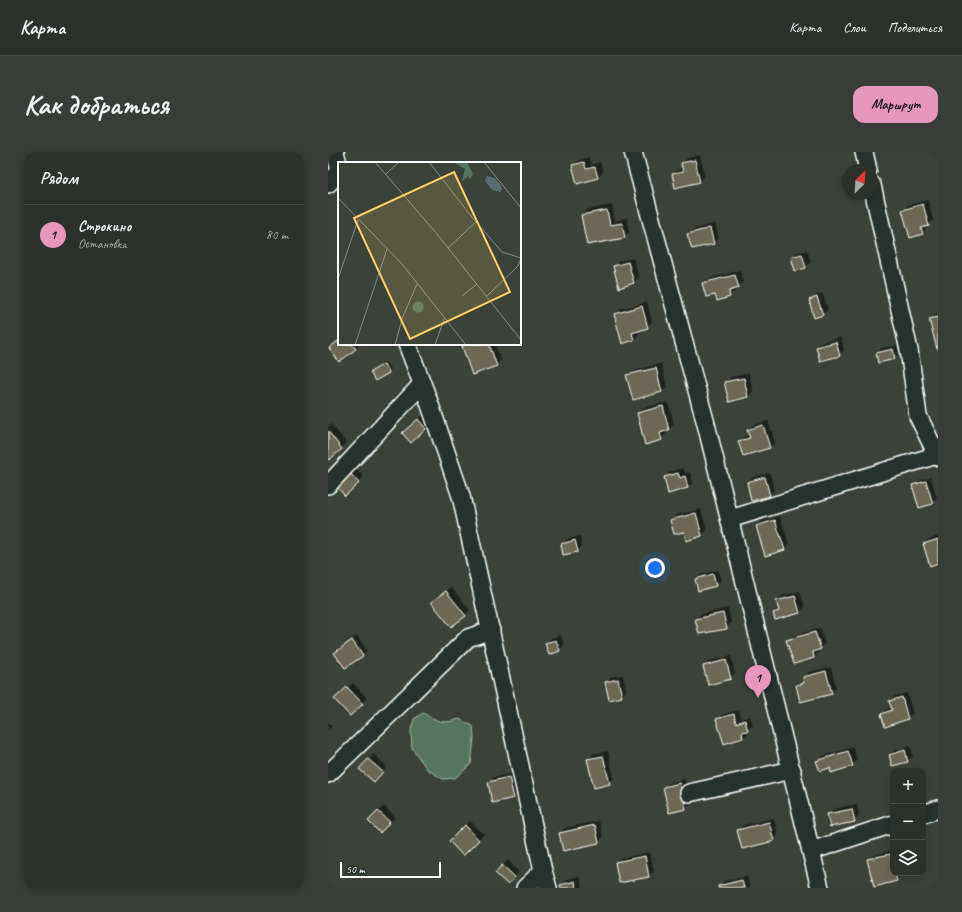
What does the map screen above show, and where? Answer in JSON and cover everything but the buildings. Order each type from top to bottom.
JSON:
[{"type":"street","points":[[335,152],[338,163]]},
{"type":"street","points":[[633,152],[706,424],[820,888]]},
{"type":"street","points":[[864,152],[867,164]]},
{"type":"street","points":[[328,184],[338,173]]},
{"type":"street","points":[[730,519],[938,456],[918,416],[909,350],[875,200]]},
{"type":"street","points":[[406,345],[422,384],[461,496],[548,888]]},
{"type":"street","points":[[328,485],[422,384]]},
{"type":"street","points":[[328,774],[468,638],[491,630]]},
{"type":"street","points":[[689,793],[792,770]]},
{"type":"street","points":[[926,813],[938,809]]},
{"type":"street","points":[[811,851],[890,825]]},
{"type":"street","points":[[525,888],[543,871]]},
{"type":"green space","points":[[423,713],[440,721],[448,722],[459,719],[473,726],[474,738],[471,764],[455,778],[443,779],[427,769],[412,748],[411,730],[414,719]]},
{"type":"place","name":"Строкино","points":[[758,698]]}]
